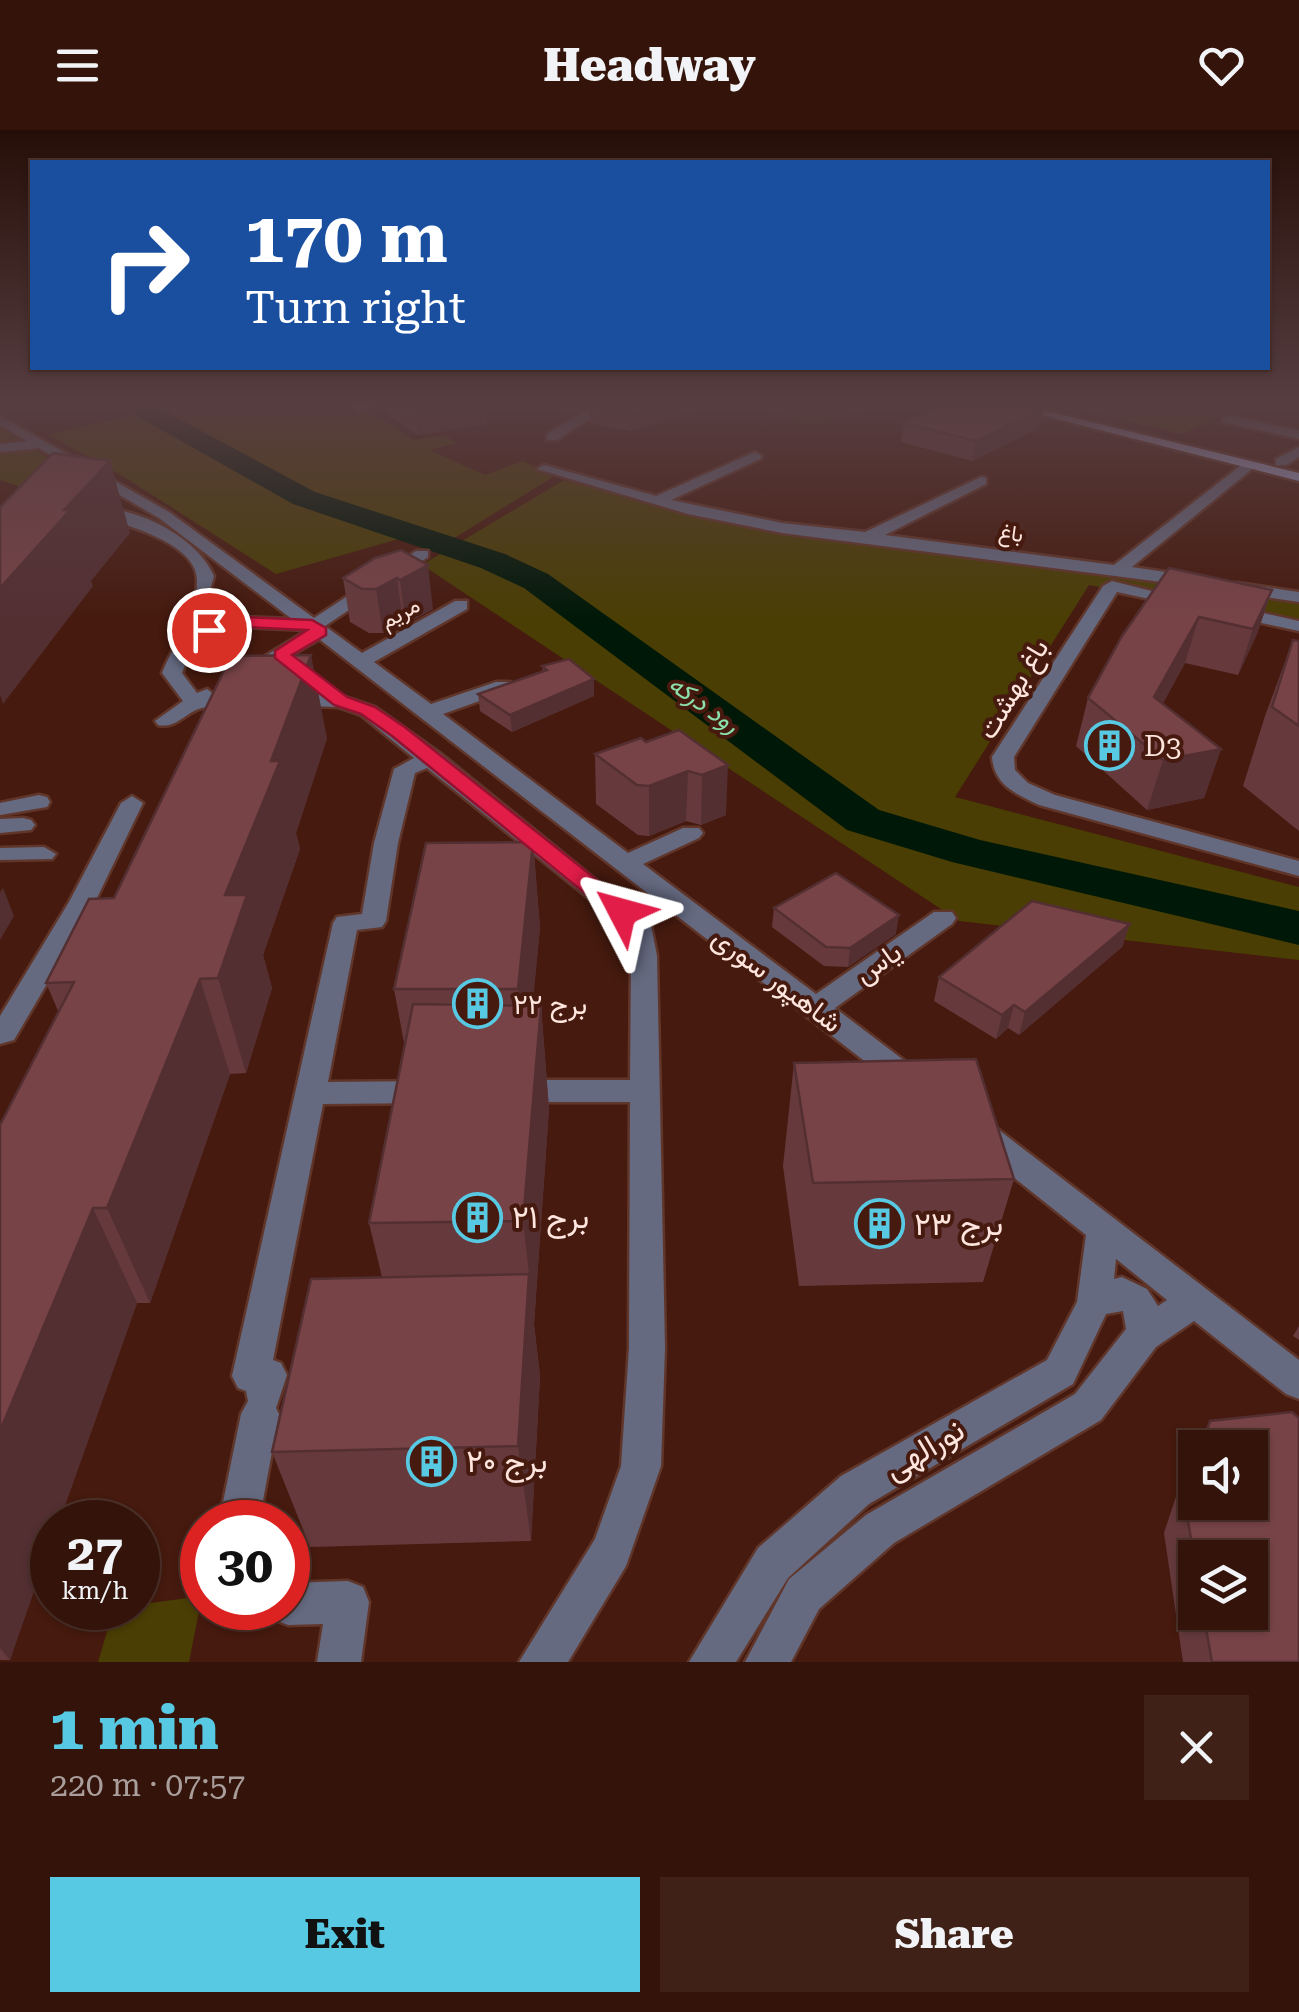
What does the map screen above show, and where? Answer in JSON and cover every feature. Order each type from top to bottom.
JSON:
[{"type":"street","name":"شاهپور سوری","points":[[98,477],[164,515],[361,660],[922,1090]]},
{"type":"street","name":"باغ","points":[[574,477],[657,501],[782,528],[1299,597]]},
{"type":"street","points":[[657,501],[708,477]]},
{"type":"street","points":[[1118,570],[1234,477]]},
{"type":"street","points":[[866,538],[981,481]]},
{"type":"street","points":[[78,512],[114,514],[148,525],[196,557],[206,576],[204,597],[172,672],[194,702]]},
{"type":"street","points":[[165,721],[194,702],[287,660],[316,628],[422,554]]},
{"type":"street","name":"باغ بهشت","points":[[1299,626],[1112,586],[1003,757],[1004,772],[1011,780],[1047,800],[1299,869]]},
{"type":"street","points":[[204,597],[215,610],[245,622],[316,628]]},
{"type":"street","name":"مریم","points":[[361,660],[461,605]]},
{"type":"street","points":[[185,636],[245,622]]},
{"type":"street","points":[[428,712],[502,686]]},
{"type":"street","points":[[194,702],[328,692],[368,710],[638,925],[644,956],[647,1348],[640,1466],[611,1550],[560,1637],[540,1662]]},
{"type":"street","points":[[243,1500],[268,1375],[251,1376],[346,923],[373,921],[386,844],[405,769],[432,760]]},
{"type":"street","points":[[9,820],[39,802]]},
{"type":"street","points":[[0,1034],[24,1000],[132,803]]},
{"type":"street","points":[[624,864],[691,832]]},
{"type":"street","points":[[4,854],[44,854]]},
{"type":"street","points":[[78,855],[106,856]]},
{"type":"street","name":"یاس","points":[[814,1009],[943,918]]},
{"type":"street","points":[[310,1093],[645,1091]]},
{"type":"street","points":[[968,1125],[1299,1382]]},
{"type":"street","name":"نورالهی","points":[[711,1662],[773,1562],[855,1490],[1060,1372],[1094,1302],[1103,1230]]},
{"type":"street","points":[[1094,1302],[1122,1292],[1140,1301],[1146,1313],[1143,1335]]},
{"type":"street","name":"نورالهی","points":[[767,1662],[804,1594],[880,1529],[1088,1407],[1143,1335],[1195,1301]]},
{"type":"street","points":[[310,1603],[348,1602],[339,1662]]},
{"type":"shaded area","points":[[78,477],[87,483],[41,494],[0,480]]},
{"type":"shaded area","points":[[125,477],[552,477],[438,548],[402,538],[276,574]]},
{"type":"shaded area","points":[[564,480],[706,519],[1139,575],[1299,603],[1299,629],[1089,585],[955,797],[1299,887],[1299,960],[959,921],[422,565]]},
{"type":"shaded area","points":[[180,1599],[180,1630],[195,1630],[189,1662],[98,1662],[107,1630],[160,1630],[160,1602]]},
{"type":"building","points":[[29,477],[95,477],[0,588],[0,507]]},
{"type":"building","points":[[401,550],[428,565],[376,589],[362,589],[343,578],[375,558]]},
{"type":"building","points":[[1169,568],[1272,590],[1253,629],[1199,617],[1154,697],[1221,749],[1163,760],[1088,698],[1122,636]]},
{"type":"building","points":[[1293,640],[1299,641],[1299,726],[1272,707]]},
{"type":"building","points":[[311,655],[271,761],[280,761],[225,895],[247,895],[218,978],[200,979],[107,1208],[93,1208],[0,1431],[0,1125],[74,982],[46,983],[89,899],[114,898],[231,656]]},
{"type":"building","points":[[569,659],[594,679],[510,715],[478,694],[547,670],[542,666]]},
{"type":"building","points":[[679,730],[728,765],[702,775],[688,771],[649,786],[637,785],[595,754],[641,738],[646,742]]},
{"type":"building","points":[[533,842],[518,989],[394,989],[426,843]]},
{"type":"building","points":[[836,873],[899,915],[850,948],[826,947],[774,908]]},
{"type":"building","points":[[1032,901],[1130,924],[1025,1012],[1014,1005],[1002,1015],[939,977]]},
{"type":"building","points":[[413,1004],[541,1006],[523,1221],[369,1223]]},
{"type":"building","points":[[976,1059],[1014,1179],[813,1183],[794,1063]]},
{"type":"building","points":[[529,1274],[518,1446],[272,1452],[311,1279]]},
{"type":"building","points":[[1292,1412],[1299,1418],[1299,1662],[1212,1662],[1206,1630],[1268,1630],[1268,1540],[1191,1540],[1188,1520],[1268,1520],[1268,1430],[1207,1430],[1210,1421]]},
{"type":"waterway","name":"رود درکه","points":[[267,477],[304,498],[493,561],[536,581],[863,820],[969,852],[1299,928]]},
{"type":"place","name":"D3","points":[[1109,746]]},
{"type":"place","name":"برج ۲۲","points":[[478,1004]]},
{"type":"place","name":"برج ۲۱","points":[[477,1217]]},
{"type":"place","name":"برج ۲۳","points":[[879,1224]]},
{"type":"place","name":"برج ۲۰","points":[[431,1461]]},
{"type":"route","points":[[209,630],[245,622],[312,625],[320,631],[281,654],[340,701],[368,710],[399,732],[622,912]]}]
